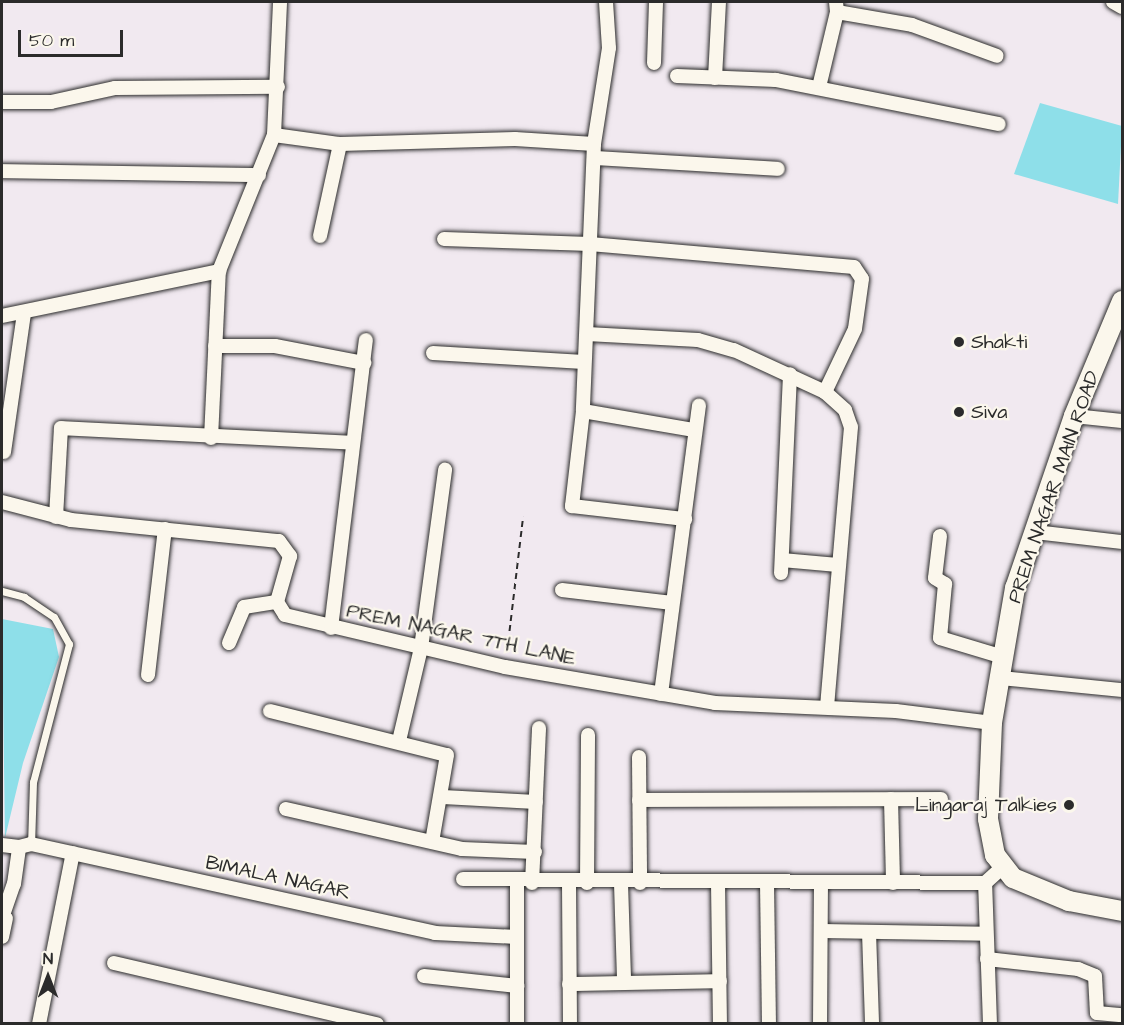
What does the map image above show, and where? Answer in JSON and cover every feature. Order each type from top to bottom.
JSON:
[{"type":"street","points":[[211,438],[219,271],[274,135],[278,87],[280,2]]},
{"type":"street","points":[[606,2],[609,48],[594,151],[583,411],[572,506],[685,519]]},
{"type":"street","points":[[654,63],[656,2]]},
{"type":"street","points":[[715,78],[719,2]]},
{"type":"street","points":[[1113,2],[1122,7]]},
{"type":"street","points":[[819,87],[836,7],[912,25],[998,56]]},
{"type":"street","points":[[677,76],[819,87],[999,124]]},
{"type":"street","points":[[2,102],[51,102],[115,88],[278,87]]},
{"type":"street","points":[[274,135],[340,144],[515,139],[594,151],[778,169]]},
{"type":"street","points":[[320,236],[340,144]]},
{"type":"street","points":[[2,171],[259,175]]},
{"type":"street","points":[[444,239],[590,244],[860,271],[855,329],[825,392]]},
{"type":"street","points":[[2,316],[24,314],[219,271]]},
{"type":"street","name":"PREM NAGAR MAIN ROAD","points":[[1121,308],[1074,416],[1015,588],[992,723],[988,819],[995,855],[1013,878],[1069,901],[1122,911]]},
{"type":"street","points":[[4,452],[24,314]]},
{"type":"street","points":[[587,334],[698,340],[790,374],[825,392],[845,410],[851,427],[827,708]]},
{"type":"street","points":[[331,627],[366,340]]},
{"type":"street","points":[[215,346],[275,346],[364,363]]},
{"type":"street","points":[[433,353],[584,362]]},
{"type":"street","points":[[790,374],[781,566],[838,565]]},
{"type":"street","points":[[661,694],[699,405]]},
{"type":"street","points":[[583,411],[694,430]]},
{"type":"street","points":[[1074,416],[1122,421]]},
{"type":"street","points":[[56,517],[62,428],[211,438],[353,443]]},
{"type":"street","points":[[399,741],[421,648],[446,470]]},
{"type":"street","points":[[2,502],[56,517],[285,544],[290,556],[277,602],[244,607],[229,643]]},
{"type":"street","points":[[148,675],[165,529]]},
{"type":"street","points":[[1035,532],[1122,542]]},
{"type":"street","points":[[940,536],[935,578],[945,584],[940,638],[1003,657]]},
{"type":"street","points":[[562,590],[672,603]]},
{"type":"street","name":"PREM NAGAR 7TH LANE","points":[[277,602],[285,615],[331,627],[505,667],[661,694],[715,703],[827,708],[992,723]]},
{"type":"street","points":[[1001,678],[1122,690]]},
{"type":"street","points":[[270,711],[399,741],[447,755],[443,797],[432,842]]},
{"type":"street","points":[[517,1023],[517,937],[524,883],[535,852],[539,728]]},
{"type":"street","points":[[587,883],[588,735]]},
{"type":"street","points":[[639,758],[640,883]]},
{"type":"street","points":[[443,797],[536,802]]},
{"type":"street","points":[[891,799],[893,883]]},
{"type":"street","points":[[639,800],[941,799]]},
{"type":"street","points":[[286,809],[432,842],[535,852]]},
{"type":"street","name":"BIMALA NAGAR","points":[[2,845],[25,846],[73,854],[435,933],[517,937]]},
{"type":"street","points":[[2,936],[4,918],[25,846]]},
{"type":"street","points":[[39,1023],[73,854]]},
{"type":"street","points":[[463,879],[524,883],[985,883],[1004,866]]},
{"type":"street","points":[[569,883],[570,1023]]},
{"type":"street","points":[[621,883],[624,981]]},
{"type":"street","points":[[767,883],[769,1023]]},
{"type":"street","points":[[820,1023],[821,883]]},
{"type":"street","points":[[985,883],[990,1023]]},
{"type":"street","points":[[718,884],[720,1023]]},
{"type":"street","points":[[822,931],[986,934]]},
{"type":"street","points":[[869,932],[872,1023]]},
{"type":"street","points":[[987,959],[1078,969],[1095,976],[1097,1013],[1122,1015]]},
{"type":"street","points":[[114,963],[377,1023]]},
{"type":"street","points":[[424,976],[517,986]]},
{"type":"street","points":[[569,984],[624,981],[720,981]]},
{"type":"lane","points":[[2,591],[24,597],[54,617],[69,644],[33,782],[25,846]]},
{"type":"path","points":[[505,667],[523,517]]},
{"type":"water","points":[[1040,103],[1122,126],[1118,204],[1014,174]]},
{"type":"water","points":[[2,619],[53,629],[59,657],[23,763],[5,838]]},
{"type":"place","name":"Shakti","points":[[959,342]]},
{"type":"place","name":"Siva","points":[[959,412]]},
{"type":"place","name":"Lingaraj Talkies","points":[[1069,805]]}]
